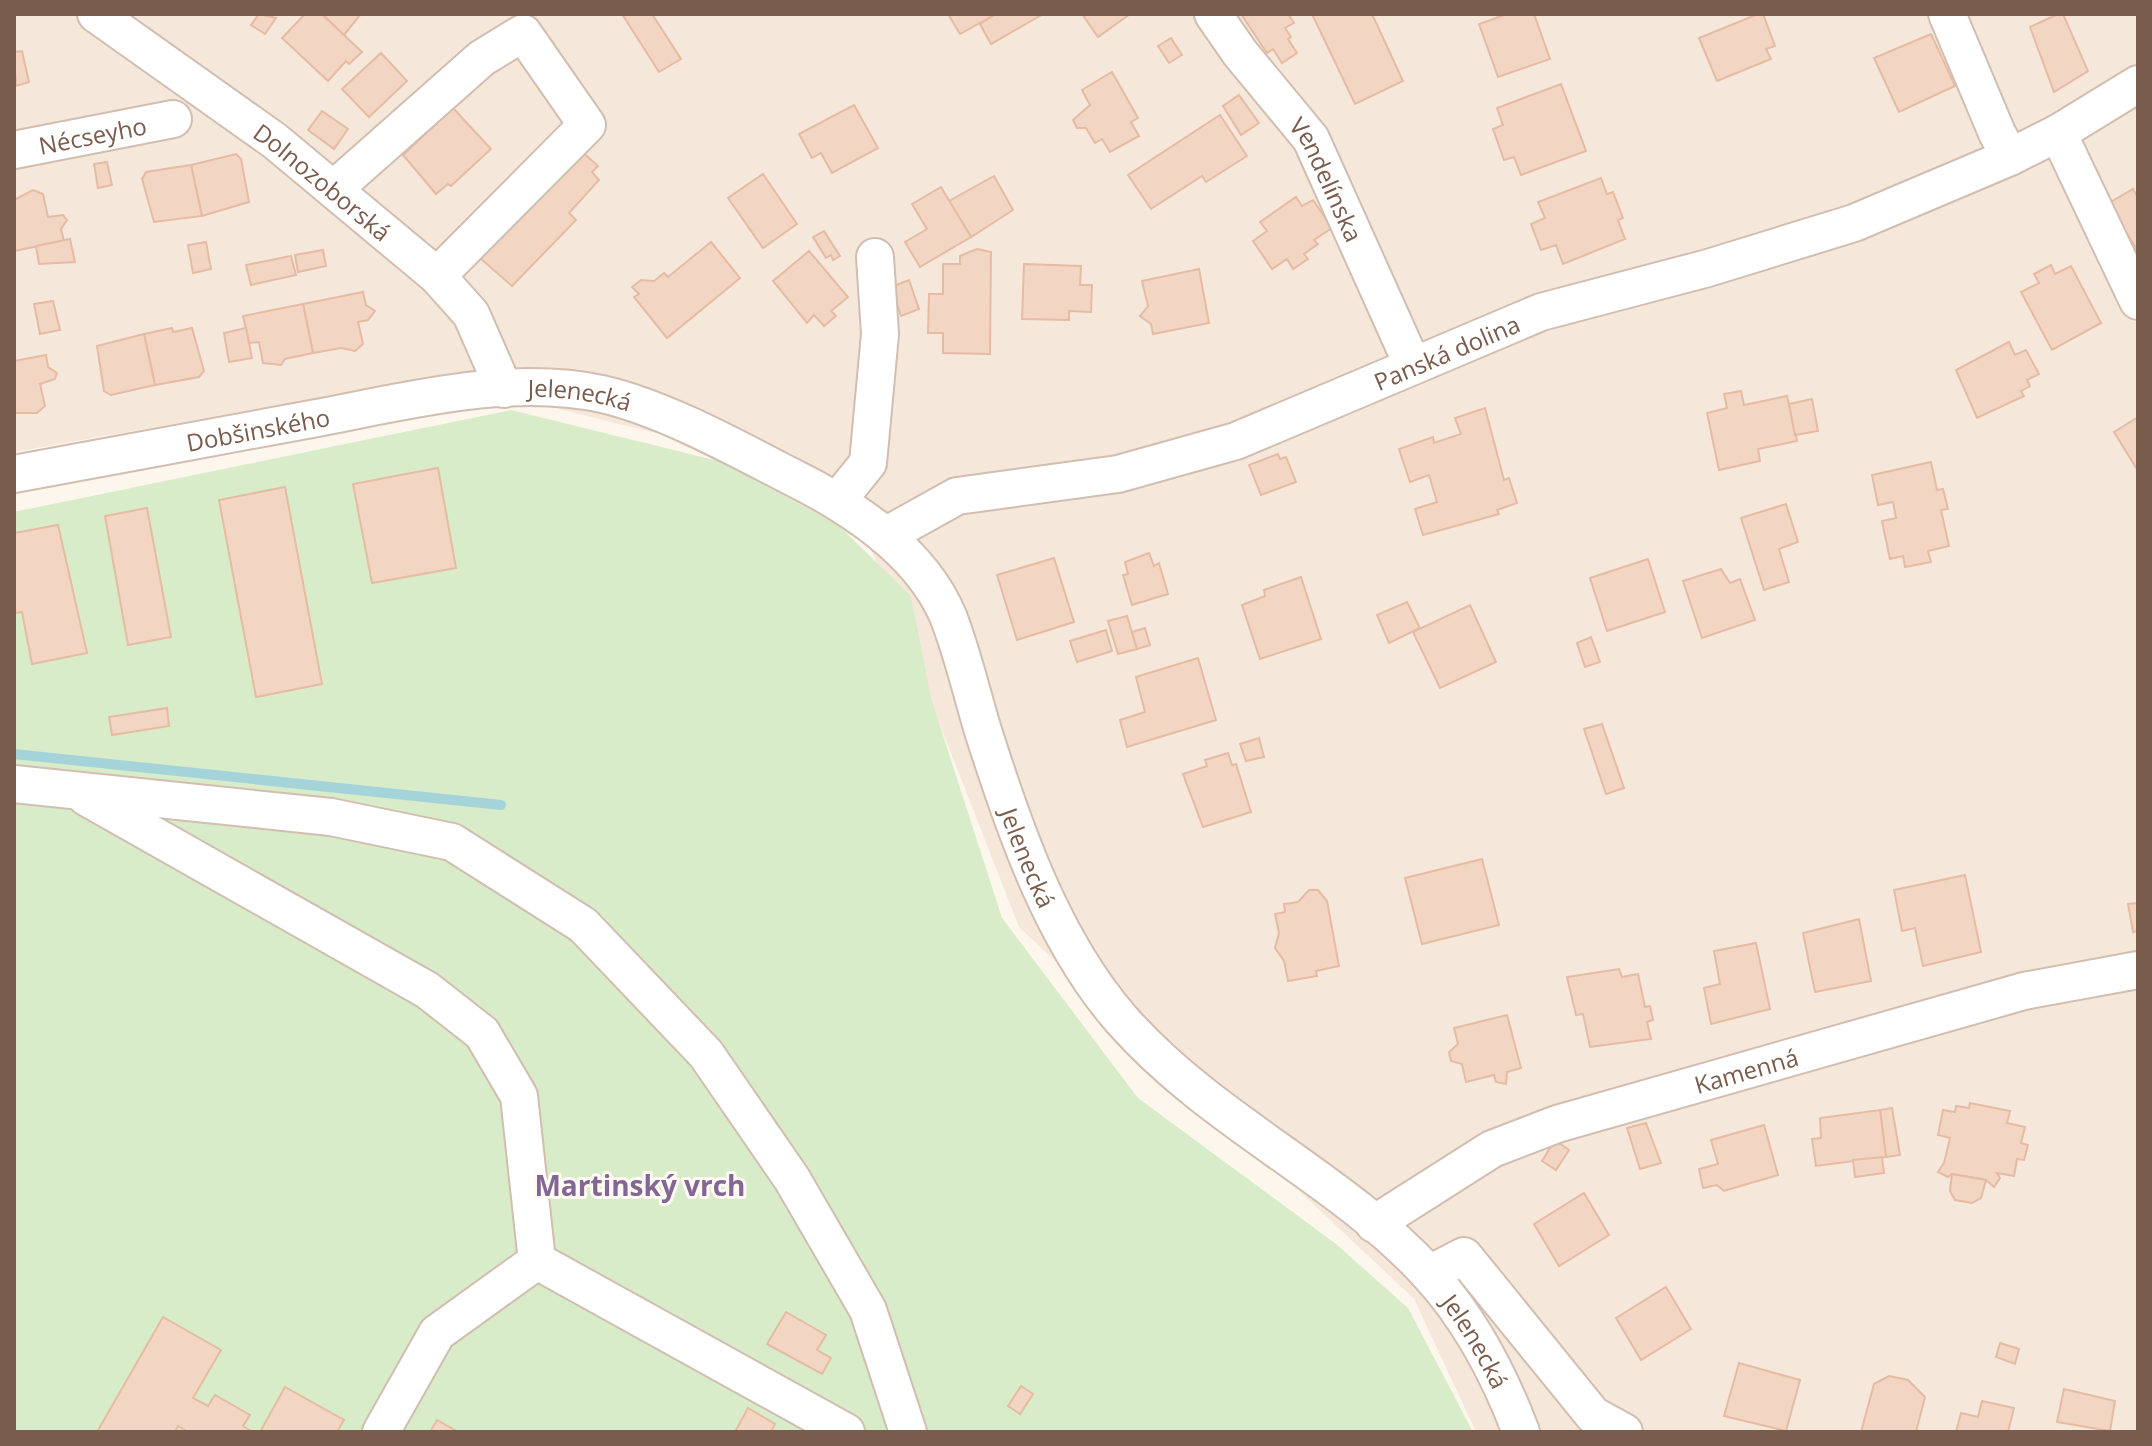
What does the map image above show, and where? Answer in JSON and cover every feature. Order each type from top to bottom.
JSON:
[{"type":"street","name":"Dolnozoborská","points":[[96,14],[335,188],[437,276],[471,314],[504,389]]},
{"type":"street","name":"Vendelínska","points":[[1213,14],[1240,53],[1311,139],[1412,364]]},
{"type":"street","points":[[1947,14],[2010,157]]},
{"type":"street","points":[[335,188],[482,58],[523,33],[587,125],[437,276]]},
{"type":"street","name":"Panská dolina","points":[[885,536],[957,496],[1118,474],[1236,441],[1541,312],[1708,268],[1854,223],[2010,157],[2058,133],[2138,84]]},
{"type":"street","name":"Nécseyho","points":[[14,150],[173,119]]},
{"type":"street","points":[[2058,133],[2138,301]]},
{"type":"street","points":[[838,500],[868,463],[880,334],[875,257]]},
{"type":"street","name":"Jelenecká","points":[[504,389],[557,388],[604,395],[713,437],[838,500],[885,536],[929,584],[947,614],[986,741],[1035,873],[1061,933],[1089,977],[1118,1016],[1181,1081],[1374,1224],[1429,1274],[1482,1346],[1521,1432]]},
{"type":"street","name":"Dobšinského","points":[[14,474],[360,410],[504,389]]},
{"type":"street","points":[[14,784],[331,817],[452,842],[583,925],[706,1054],[792,1179],[868,1310],[908,1432]]},
{"type":"street","points":[[74,790],[427,990],[482,1033],[519,1096],[537,1261]]},
{"type":"street","name":"Kamenná","points":[[1374,1224],[1492,1149],[1557,1124],[2024,991],[2138,970]]},
{"type":"street","points":[[1429,1274],[1464,1256],[1593,1415],[1624,1432]]},
{"type":"street","points":[[381,1432],[437,1333],[537,1261]]},
{"type":"street","points":[[537,1261],[846,1432]]},
{"type":"shaded area","points":[[14,14],[2138,14],[2138,1432],[1476,1432],[1414,1299],[1019,927],[870,546],[672,437],[433,378],[14,452]]},
{"type":"green space","points":[[511,410],[718,461],[837,524],[911,596],[931,698],[1002,918],[1138,1098],[1336,1244],[1408,1308],[1473,1432],[14,1432],[14,512]]},
{"type":"building","points":[[259,14],[276,18],[265,34],[251,25]]},
{"type":"building","points":[[305,14],[322,14],[362,52],[349,64],[346,61],[328,81],[282,38]]},
{"type":"building","points":[[322,14],[361,14],[344,35]]},
{"type":"building","points":[[622,14],[652,14],[681,59],[659,72]]},
{"type":"building","points":[[948,14],[996,14],[960,34]]},
{"type":"building","points":[[996,14],[1043,14],[991,44],[980,24]]},
{"type":"building","points":[[1082,14],[1130,14],[1098,37]]},
{"type":"building","points":[[1241,14],[1288,14],[1294,23],[1285,28],[1297,53],[1282,63],[1273,49],[1267,53]]},
{"type":"building","points":[[1312,14],[1372,14],[1403,81],[1355,104]]},
{"type":"building","points":[[1507,14],[1534,14],[1550,59],[1498,77],[1479,24]]},
{"type":"building","points":[[1763,14],[1775,46],[1766,49],[1771,59],[1717,81],[1699,38]]},
{"type":"building","points":[[2063,14],[2088,71],[2054,92],[2030,27]]},
{"type":"building","points":[[1931,34],[1955,86],[1899,112],[1874,58]]},
{"type":"building","points":[[1171,38],[1182,55],[1169,63],[1158,46]]},
{"type":"building","points":[[22,51],[29,82],[16,86],[14,52]]},
{"type":"building","points":[[381,53],[407,81],[369,117],[342,89]]},
{"type":"building","points":[[1112,72],[1138,118],[1131,122],[1139,136],[1110,152],[1102,139],[1095,143],[1086,128],[1077,128],[1073,120],[1090,105],[1082,90]]},
{"type":"building","points":[[1561,84],[1586,151],[1521,175],[1514,157],[1504,160],[1493,129],[1503,125],[1497,108]]},
{"type":"building","points":[[1239,95],[1259,123],[1241,135],[1223,106]]},
{"type":"building","points":[[854,105],[878,148],[832,173],[821,153],[812,158],[799,134]]},
{"type":"building","points":[[453,108],[491,149],[451,186],[448,184],[436,194],[403,155]]},
{"type":"building","points":[[322,111],[348,129],[334,149],[308,130]]},
{"type":"building","points":[[1220,115],[1247,156],[1206,182],[1202,176],[1151,209],[1128,175]]},
{"type":"building","points":[[579,149],[598,166],[592,172],[599,180],[569,213],[576,220],[512,286],[473,252]]},
{"type":"building","points":[[236,154],[241,159],[249,202],[202,216],[191,165]]},
{"type":"building","points":[[107,162],[112,185],[98,188],[94,164]]},
{"type":"building","points":[[191,165],[202,216],[154,222],[142,179],[146,172]]},
{"type":"building","points":[[763,174],[797,224],[763,248],[728,198]]},
{"type":"building","points":[[994,176],[1013,210],[971,237],[949,201]]},
{"type":"building","points":[[1601,178],[1607,194],[1613,192],[1623,218],[1618,220],[1625,239],[1563,264],[1556,245],[1541,250],[1531,224],[1545,218],[1538,202]]},
{"type":"building","points":[[941,187],[971,237],[920,267],[905,242],[927,229],[912,204]]},
{"type":"building","points":[[2133,189],[2138,198],[2138,251],[2127,234],[2116,241],[2099,209]]},
{"type":"building","points":[[33,190],[43,194],[48,217],[63,215],[67,220],[61,229],[64,241],[14,251],[14,200]]},
{"type":"building","points":[[1296,197],[1302,206],[1313,200],[1332,228],[1314,240],[1318,244],[1304,254],[1308,259],[1293,269],[1287,259],[1272,269],[1253,241],[1267,231],[1260,222]]},
{"type":"building","points":[[824,231],[840,256],[833,260],[831,255],[826,258],[813,237]]},
{"type":"building","points":[[70,239],[75,262],[39,264],[36,246]]},
{"type":"building","points":[[206,242],[211,269],[193,273],[188,245]]},
{"type":"building","points":[[711,242],[740,278],[667,338],[634,297],[639,294],[632,287],[641,280],[654,281],[664,273],[668,277]]},
{"type":"building","points":[[977,249],[991,252],[990,354],[943,353],[943,333],[928,333],[929,294],[943,294],[943,264],[960,264],[960,256]]},
{"type":"building","points":[[323,250],[326,266],[298,272],[295,255]]},
{"type":"building","points":[[809,251],[848,297],[831,311],[836,316],[824,326],[814,315],[807,323],[773,281]]},
{"type":"building","points":[[291,256],[296,275],[251,285],[246,265]]},
{"type":"building","points":[[1024,264],[1081,266],[1080,285],[1092,285],[1091,312],[1069,311],[1069,320],[1022,319]]},
{"type":"building","points":[[2051,265],[2055,274],[2071,266],[2101,323],[2052,350],[2021,292],[2039,283],[2034,274]]},
{"type":"building","points":[[1199,269],[1209,323],[1153,334],[1151,324],[1140,316],[1148,306],[1142,281]]},
{"type":"building","points":[[909,280],[919,309],[901,316],[891,287]]},
{"type":"building","points":[[363,292],[366,305],[375,311],[368,320],[358,322],[363,344],[355,351],[341,348],[313,353],[303,304]]},
{"type":"building","points":[[53,301],[60,330],[40,334],[34,304]]},
{"type":"building","points":[[303,304],[313,353],[285,359],[281,365],[263,363],[259,342],[249,343],[243,316]]},
{"type":"building","points":[[172,328],[173,332],[192,328],[204,371],[199,377],[155,385],[144,334]]},
{"type":"building","points":[[246,328],[252,358],[229,362],[224,333]]},
{"type":"building","points":[[144,334],[155,385],[111,395],[104,391],[97,346]]},
{"type":"building","points":[[2009,342],[2015,355],[2026,350],[2039,374],[2027,380],[2030,386],[2021,391],[2024,396],[1977,418],[1956,370]]},
{"type":"building","points":[[46,355],[48,367],[57,373],[55,379],[40,384],[45,406],[37,413],[14,413],[14,361]]},
{"type":"building","points":[[1741,391],[1744,405],[1787,396],[1797,441],[1758,449],[1760,461],[1719,470],[1707,413],[1727,408],[1724,394]]},
{"type":"building","points":[[1812,399],[1818,431],[1795,435],[1789,404]]},
{"type":"building","points":[[1485,408],[1504,480],[1509,478],[1517,503],[1497,510],[1499,514],[1423,535],[1415,509],[1437,502],[1429,475],[1410,482],[1399,449],[1433,437],[1434,443],[1461,434],[1455,418]]},
{"type":"building","points":[[2138,417],[2138,471],[2114,432]]},
{"type":"building","points":[[1278,454],[1280,459],[1286,457],[1296,482],[1261,495],[1249,465]]},
{"type":"building","points":[[1931,462],[1937,490],[1943,489],[1948,509],[1941,510],[1949,546],[1928,551],[1931,562],[1905,567],[1903,556],[1890,559],[1882,521],[1896,518],[1893,502],[1878,505],[1872,475]]},
{"type":"building","points":[[438,468],[456,568],[372,583],[353,484]]},
{"type":"building","points":[[285,487],[322,684],[256,697],[219,500]]},
{"type":"building","points":[[1786,504],[1798,542],[1779,549],[1789,582],[1764,590],[1741,518]]},
{"type":"building","points":[[147,508],[171,637],[128,645],[105,516]]},
{"type":"building","points":[[58,525],[87,653],[32,664],[22,612],[14,613],[14,533]]},
{"type":"building","points":[[1149,553],[1154,566],[1159,563],[1168,594],[1132,605],[1123,575],[1128,574],[1125,562]]},
{"type":"building","points":[[1054,558],[1074,622],[1017,640],[997,575]]},
{"type":"building","points":[[1648,559],[1665,612],[1607,631],[1590,578]]},
{"type":"building","points":[[1721,569],[1730,583],[1740,579],[1755,620],[1702,638],[1683,581]]},
{"type":"building","points":[[1301,577],[1321,639],[1260,659],[1242,605],[1265,596],[1264,590]]},
{"type":"building","points":[[1407,602],[1420,628],[1389,643],[1377,615]]},
{"type":"building","points":[[1470,605],[1496,662],[1440,688],[1413,632]]},
{"type":"building","points":[[1127,616],[1137,649],[1118,654],[1108,621]]},
{"type":"building","points":[[1145,628],[1150,645],[1137,649],[1132,632]]},
{"type":"building","points":[[1106,630],[1112,651],[1077,662],[1070,641]]},
{"type":"building","points":[[1591,637],[1600,662],[1585,667],[1577,643]]},
{"type":"building","points":[[1198,658],[1216,720],[1127,747],[1120,720],[1145,712],[1136,677]]},
{"type":"building","points":[[167,708],[169,726],[112,735],[109,717]]},
{"type":"building","points":[[1602,724],[1624,788],[1606,794],[1584,729]]},
{"type":"building","points":[[1259,738],[1264,757],[1246,761],[1240,744]]},
{"type":"building","points":[[1228,753],[1232,765],[1236,764],[1251,812],[1203,827],[1183,774],[1207,766],[1205,760]]},
{"type":"building","points":[[1482,859],[1499,925],[1422,944],[1405,878]]},
{"type":"building","points":[[1965,875],[1981,952],[1923,966],[1915,928],[1902,931],[1894,890]]},
{"type":"building","points":[[1309,890],[1318,890],[1327,901],[1339,966],[1316,971],[1317,976],[1288,981],[1284,961],[1275,948],[1279,933],[1275,914],[1285,912],[1284,904],[1298,902]]},
{"type":"building","points":[[2138,903],[2138,931],[2133,932],[2128,904]]},
{"type":"building","points":[[1859,919],[1871,981],[1815,992],[1803,933]]},
{"type":"building","points":[[1756,943],[1770,1009],[1711,1024],[1704,988],[1720,984],[1714,951]]},
{"type":"building","points":[[1619,969],[1622,977],[1638,974],[1645,1007],[1650,1006],[1653,1020],[1647,1022],[1651,1039],[1590,1047],[1583,1014],[1576,1015],[1567,977]]},
{"type":"building","points":[[1507,1015],[1521,1068],[1507,1072],[1506,1084],[1496,1082],[1494,1075],[1466,1082],[1462,1064],[1451,1061],[1449,1052],[1458,1044],[1454,1028]]},
{"type":"building","points":[[1970,1103],[2010,1111],[2007,1123],[2025,1127],[2021,1143],[2028,1145],[2024,1160],[2017,1159],[2014,1176],[1997,1173],[2000,1178],[1994,1187],[1986,1180],[1952,1174],[1948,1177],[1938,1172],[1944,1163],[1950,1138],[1938,1135],[1943,1110],[1955,1112],[1956,1106],[1969,1108]]},
{"type":"building","points":[[1892,1108],[1900,1155],[1886,1157],[1880,1110]]},
{"type":"building","points":[[1880,1110],[1886,1157],[1816,1166],[1812,1139],[1821,1138],[1820,1118]]},
{"type":"building","points":[[1646,1123],[1661,1163],[1640,1169],[1627,1128]]},
{"type":"building","points":[[1764,1125],[1778,1175],[1724,1191],[1717,1185],[1703,1188],[1699,1169],[1718,1164],[1711,1140]]},
{"type":"building","points":[[1555,1140],[1569,1150],[1556,1170],[1542,1161]]},
{"type":"building","points":[[1882,1157],[1884,1173],[1855,1177],[1853,1160]]},
{"type":"building","points":[[1952,1174],[1986,1180],[1981,1198],[1972,1203],[1955,1200],[1950,1191]]},
{"type":"building","points":[[1584,1193],[1609,1235],[1559,1266],[1534,1224]]},
{"type":"building","points":[[1666,1287],[1691,1329],[1641,1360],[1616,1318]]},
{"type":"building","points":[[786,1312],[826,1335],[817,1350],[831,1358],[822,1374],[767,1344]]},
{"type":"building","points":[[163,1317],[221,1350],[193,1398],[208,1406],[215,1395],[250,1415],[243,1426],[253,1432],[188,1432],[178,1426],[175,1432],[97,1432]]},
{"type":"building","points":[[2000,1343],[2019,1349],[2015,1364],[1996,1357]]},
{"type":"building","points":[[1739,1363],[1800,1380],[1786,1431],[1724,1416]]},
{"type":"building","points":[[1889,1376],[1908,1380],[1925,1397],[1916,1432],[1861,1432],[1874,1384]]},
{"type":"building","points":[[1021,1386],[1033,1394],[1020,1414],[1008,1406]]},
{"type":"building","points":[[285,1387],[344,1420],[337,1432],[260,1432]]},
{"type":"building","points":[[2064,1389],[2115,1401],[2110,1431],[2057,1422]]},
{"type":"building","points":[[1982,1401],[2014,1408],[2008,1432],[1956,1432],[1961,1413],[1978,1417]]},
{"type":"building","points":[[748,1408],[775,1424],[771,1432],[735,1432]]},
{"type":"building","points":[[437,1420],[458,1432],[430,1432]]},
{"type":"waterway","points":[[14,754],[501,805]]},
{"type":"district","name":"Martinský vrch","points":[[640,1185]]}]
